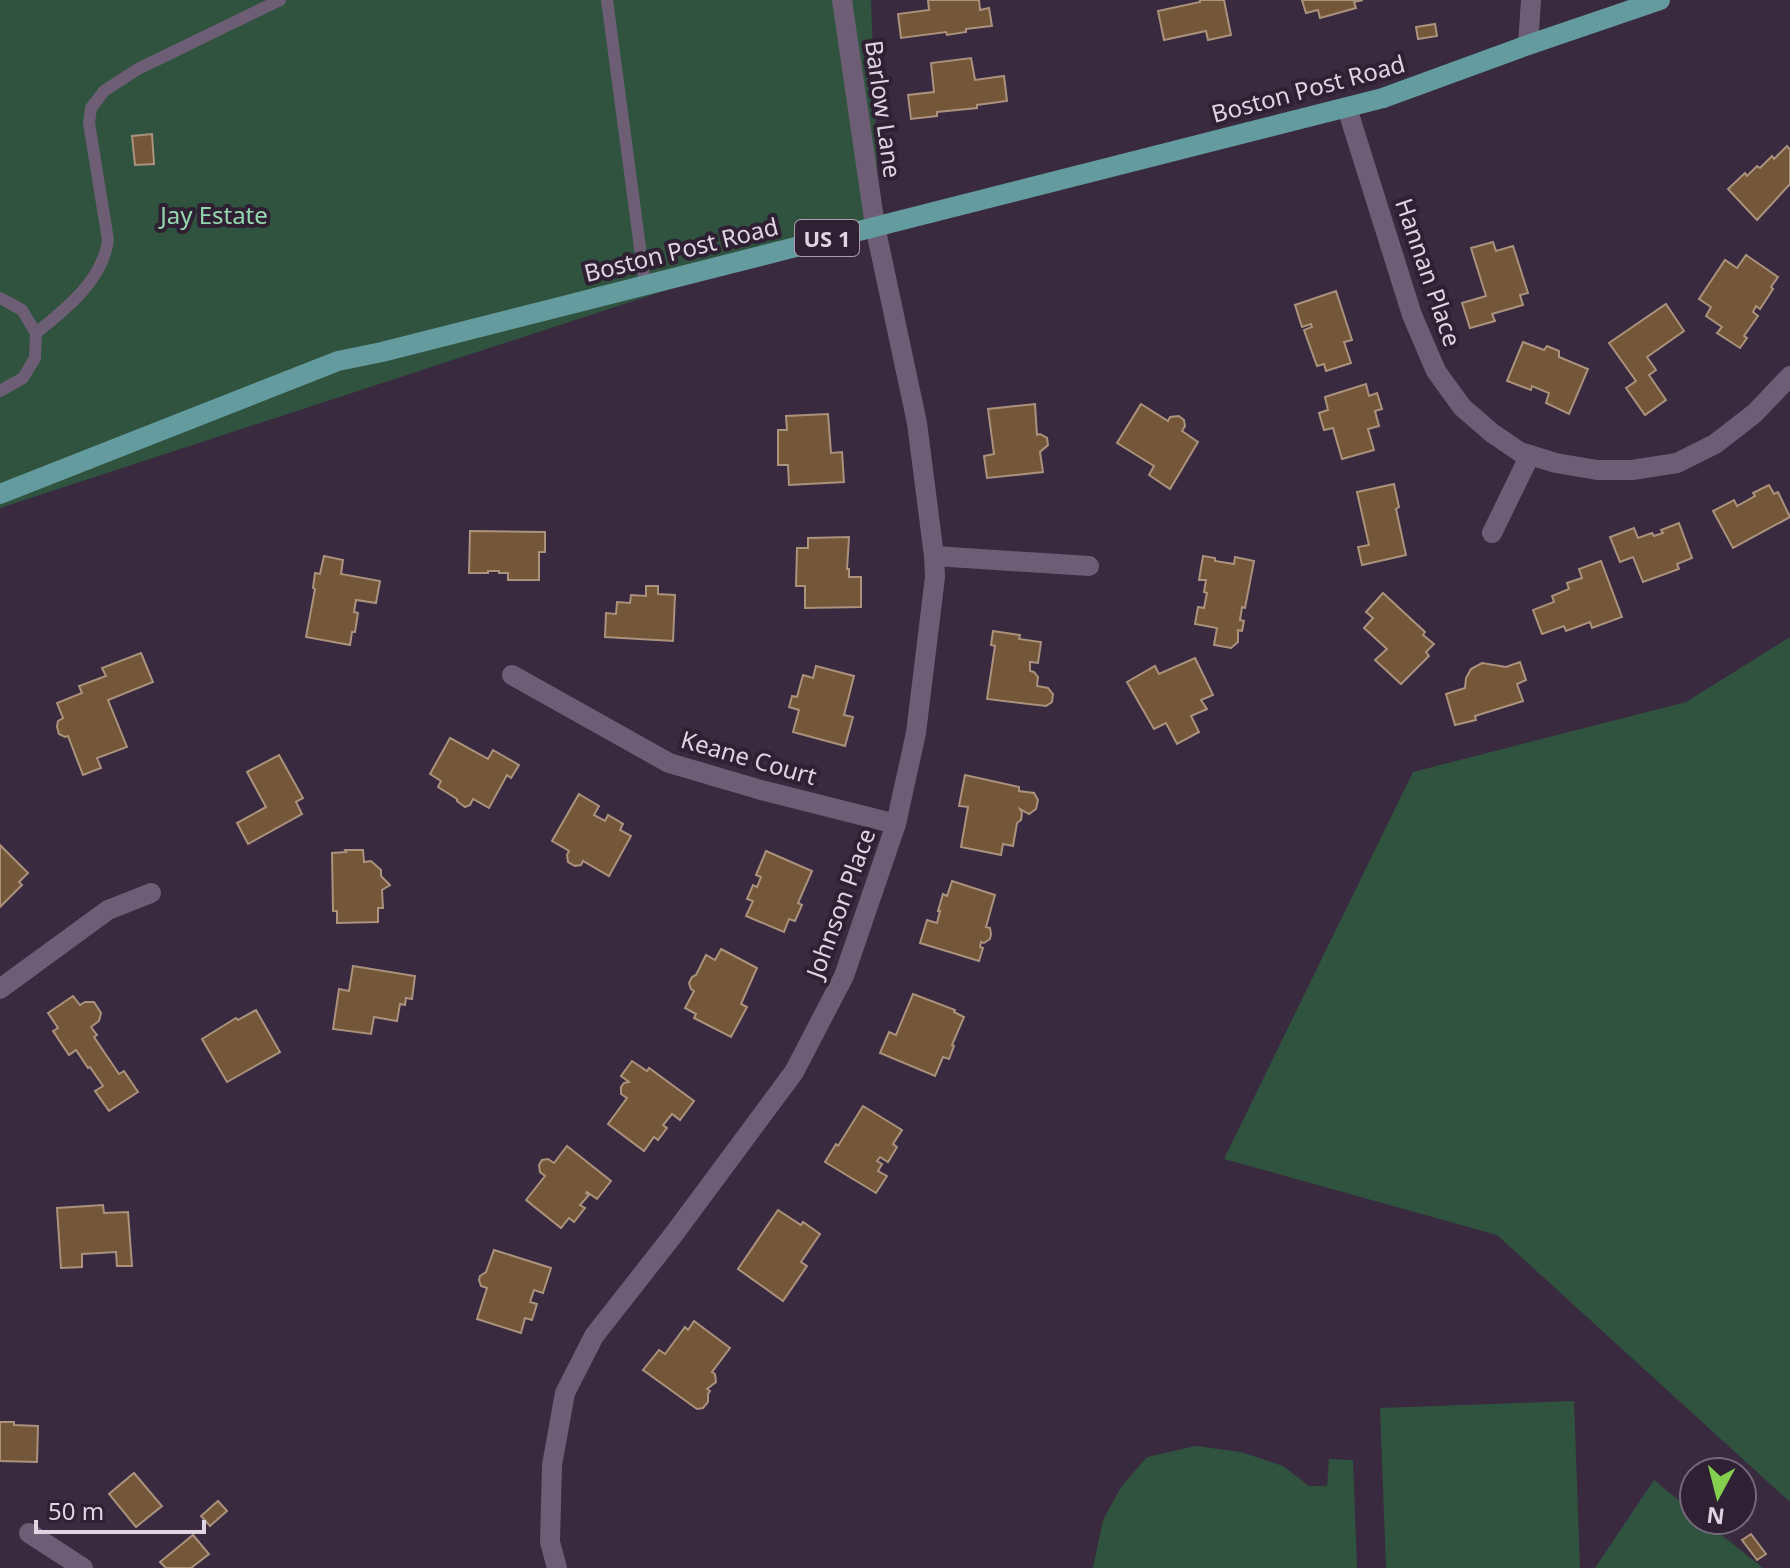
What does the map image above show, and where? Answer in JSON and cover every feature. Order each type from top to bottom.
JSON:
[{"type":"main road","name":"Boston Post Road","points":[[0,494],[338,361],[1347,108],[1660,0]]},
{"type":"street","name":"Barlow Lane","points":[[842,0],[875,226]]},
{"type":"street","points":[[1528,45],[1531,0]]},
{"type":"street","name":"Hannan Place","points":[[1347,108],[1412,315],[1436,371],[1462,407],[1520,452],[1556,463],[1597,470],[1632,470],[1677,463],[1715,444],[1755,413],[1790,376]]},
{"type":"street","name":"Johnson Place","points":[[557,1568],[550,1542],[552,1465],[565,1393],[594,1336],[794,1072],[844,976],[896,824],[916,733],[935,577],[917,423],[875,226]]},
{"type":"street","points":[[1492,533],[1530,455]]},
{"type":"street","points":[[934,556],[1089,566]]},
{"type":"street","name":"Keane Court","points":[[512,675],[669,763],[896,824]]},
{"type":"street","points":[[0,989],[108,910],[151,893]]},
{"type":"street","points":[[29,1533],[83,1568]]},
{"type":"lane","points":[[36,333],[87,286],[101,269],[106,254],[108,240],[89,123],[91,108],[104,91],[138,69],[280,0]]},
{"type":"lane","points":[[607,0],[645,285]]},
{"type":"lane","points":[[0,298],[22,310],[36,333],[35,358],[23,378],[0,391]]},
{"type":"green space","name":"Jay Estate","points":[[0,0],[871,0],[880,249],[875,226],[814,242],[0,508]]},
{"type":"green space","points":[[1790,637],[1790,1502],[1758,1473],[1758,1456],[1740,1456],[1497,1235],[1224,1159],[1413,772],[1686,702]]},
{"type":"green space","points":[[1574,1401],[1580,1568],[1386,1568],[1380,1408]]},
{"type":"green space","points":[[1196,1446],[1241,1452],[1283,1466],[1309,1486],[1327,1486],[1329,1459],[1353,1460],[1357,1568],[1093,1568],[1103,1520],[1121,1487],[1147,1457]]},
{"type":"green space","points":[[1654,1480],[1678,1500],[1678,1536],[1723,1536],[1763,1568],[1595,1568]]},
{"type":"building","points":[[928,0],[979,0],[980,10],[989,8],[992,26],[947,35],[946,32],[901,38],[898,14],[929,10]]},
{"type":"building","points":[[1200,0],[1224,0],[1231,35],[1208,40],[1206,31],[1164,40],[1158,11]]},
{"type":"building","points":[[1302,0],[1363,0],[1354,2],[1356,8],[1320,18],[1318,10],[1306,13]]},
{"type":"building","points":[[1435,24],[1437,36],[1418,39],[1416,27]]},
{"type":"building","points":[[971,58],[975,80],[1004,76],[1007,101],[911,119],[908,95],[934,92],[931,63]]},
{"type":"building","points":[[152,134],[154,164],[135,165],[132,136]]},
{"type":"building","points":[[1787,146],[1790,150],[1790,184],[1757,220],[1728,189],[1745,173],[1747,176],[1757,166],[1760,168],[1772,156],[1774,159]]},
{"type":"building","points":[[1493,242],[1496,251],[1513,246],[1528,293],[1520,295],[1523,305],[1492,314],[1495,321],[1470,328],[1462,303],[1486,296],[1471,248]]},
{"type":"building","points":[[1746,255],[1778,277],[1760,309],[1756,306],[1753,312],[1758,316],[1740,348],[1717,333],[1722,327],[1706,316],[1711,307],[1699,299],[1725,260],[1737,268]]},
{"type":"building","points":[[1336,291],[1352,340],[1344,342],[1351,363],[1326,371],[1324,364],[1317,366],[1304,330],[1312,327],[1311,324],[1302,327],[1295,305]]},
{"type":"building","points":[[1666,304],[1684,331],[1647,357],[1656,370],[1649,375],[1666,400],[1645,415],[1626,388],[1636,381],[1609,343]]},
{"type":"building","points":[[1523,342],[1544,350],[1547,346],[1559,351],[1559,357],[1588,369],[1569,414],[1546,403],[1549,393],[1507,381]]},
{"type":"building","points":[[1366,384],[1369,396],[1377,393],[1382,409],[1375,411],[1379,426],[1368,429],[1374,450],[1342,459],[1333,428],[1324,430],[1319,413],[1328,410],[1325,397]]},
{"type":"building","points":[[1035,404],[1037,435],[1047,438],[1048,445],[1040,452],[1043,472],[987,478],[984,456],[994,454],[988,409]]},
{"type":"building","points":[[1141,404],[1168,421],[1170,417],[1179,416],[1184,420],[1182,431],[1198,442],[1170,489],[1149,475],[1154,466],[1117,443]]},
{"type":"building","points":[[828,414],[831,453],[842,452],[844,482],[789,485],[788,465],[778,465],[778,430],[787,430],[786,416]]},
{"type":"building","points":[[1394,484],[1406,555],[1362,565],[1358,547],[1369,545],[1357,492]]},
{"type":"building","points":[[1769,485],[1774,494],[1778,492],[1790,517],[1733,548],[1713,511],[1734,500],[1737,506]]},
{"type":"building","points":[[1679,523],[1692,558],[1677,564],[1679,569],[1643,582],[1633,557],[1620,562],[1610,537],[1634,528],[1638,538],[1652,533],[1654,536]]},
{"type":"building","points":[[470,531],[545,532],[545,552],[539,552],[539,580],[508,580],[508,573],[499,571],[469,573]]},
{"type":"building","points":[[849,537],[847,569],[849,577],[861,577],[861,607],[805,608],[805,586],[796,586],[797,548],[808,548],[808,538]]},
{"type":"building","points":[[324,556],[343,560],[341,574],[380,581],[376,603],[356,600],[354,612],[358,613],[350,645],[306,637],[315,573],[320,574]]},
{"type":"building","points":[[1203,556],[1234,564],[1235,557],[1254,561],[1245,608],[1242,607],[1242,631],[1238,630],[1238,642],[1231,648],[1214,645],[1217,628],[1195,624],[1198,607],[1204,608],[1207,593],[1204,592],[1206,580],[1199,580]]},
{"type":"building","points":[[1601,561],[1622,617],[1592,628],[1590,622],[1566,631],[1564,626],[1542,634],[1533,610],[1554,602],[1552,596],[1569,589],[1567,583],[1582,578],[1579,569]]},
{"type":"building","points":[[646,586],[658,586],[658,594],[675,595],[673,641],[605,637],[606,613],[616,614],[617,602],[630,603],[631,595],[646,596]]},
{"type":"building","points":[[1383,593],[1434,644],[1426,652],[1429,656],[1401,684],[1375,660],[1387,649],[1364,628],[1373,618],[1366,612]]},
{"type":"building","points":[[993,631],[1041,642],[1038,663],[1030,662],[1030,671],[1038,677],[1037,686],[1048,688],[1053,694],[1052,702],[1046,706],[987,699],[995,646],[991,645]]},
{"type":"building","points":[[141,653],[153,682],[108,700],[127,747],[97,758],[101,768],[83,775],[68,736],[59,734],[58,721],[63,718],[57,703],[82,693],[79,686],[106,676],[102,668]]},
{"type":"building","points":[[1195,658],[1213,695],[1201,700],[1207,709],[1191,716],[1199,732],[1177,744],[1166,723],[1154,729],[1127,682],[1155,666],[1159,674]]},
{"type":"building","points":[[1520,662],[1526,680],[1517,684],[1523,701],[1455,725],[1446,694],[1465,688],[1471,669],[1482,663],[1506,667]]},
{"type":"building","points":[[816,666],[854,676],[844,715],[853,717],[845,746],[793,732],[799,710],[789,707],[792,696],[797,697],[803,675],[813,678]]},
{"type":"building","points":[[450,738],[488,759],[493,750],[519,765],[511,778],[507,775],[489,808],[473,799],[465,807],[438,787],[441,781],[430,774]]},
{"type":"building","points":[[279,755],[303,798],[296,802],[302,814],[248,844],[237,823],[266,807],[247,772]]},
{"type":"building","points":[[965,775],[1019,787],[1019,791],[1034,793],[1038,800],[1036,809],[1029,814],[1020,809],[1021,820],[1017,823],[1013,846],[1003,844],[1001,855],[961,847],[968,807],[959,806]]},
{"type":"building","points":[[579,794],[599,806],[594,815],[605,821],[608,815],[623,824],[620,830],[631,836],[609,876],[583,861],[575,866],[568,862],[569,851],[552,841]]},
{"type":"building","points":[[0,845],[28,873],[19,882],[22,885],[0,907]]},
{"type":"building","points":[[363,850],[364,862],[371,861],[390,885],[382,890],[383,908],[378,908],[378,922],[337,923],[337,911],[333,911],[332,853]]},
{"type":"building","points":[[766,851],[812,871],[798,903],[802,905],[795,921],[789,919],[784,932],[746,916],[753,901],[747,899],[753,885],[757,887],[761,877],[756,875]]},
{"type":"building","points":[[952,881],[995,895],[986,927],[990,928],[990,939],[981,942],[980,947],[983,948],[979,961],[920,943],[927,920],[937,923],[943,894],[947,896]]},
{"type":"building","points":[[721,949],[757,968],[741,1004],[747,1007],[731,1037],[694,1018],[696,1014],[685,1008],[694,991],[689,983],[692,977],[706,955],[715,960]]},
{"type":"building","points":[[353,966],[415,976],[412,999],[406,998],[405,1005],[400,1004],[397,1021],[374,1017],[371,1034],[333,1029],[339,989],[349,991]]},
{"type":"building","points":[[913,994],[955,1010],[964,1017],[949,1059],[943,1057],[935,1076],[880,1053],[889,1032],[896,1035]]},
{"type":"building","points":[[73,996],[80,1005],[94,1002],[101,1013],[99,1021],[91,1027],[97,1035],[94,1037],[119,1074],[124,1071],[138,1092],[109,1111],[95,1091],[103,1086],[90,1067],[76,1050],[69,1055],[53,1031],[58,1028],[48,1013]]},
{"type":"building","points":[[256,1010],[280,1052],[227,1082],[202,1039],[236,1018],[238,1020]]},
{"type":"building","points":[[632,1061],[647,1071],[649,1068],[694,1101],[680,1120],[672,1114],[663,1125],[667,1128],[658,1140],[654,1137],[644,1151],[608,1124],[627,1098],[621,1094],[621,1087],[629,1082],[621,1076]]},
{"type":"building","points":[[863,1106],[902,1130],[893,1144],[897,1147],[888,1162],[880,1157],[877,1161],[882,1164],[878,1171],[887,1176],[876,1193],[825,1162]]},
{"type":"building","points":[[567,1146],[611,1181],[597,1199],[587,1192],[589,1195],[580,1205],[585,1208],[574,1222],[569,1218],[561,1228],[526,1200],[545,1176],[540,1172],[542,1160],[548,1159],[554,1163]]},
{"type":"building","points":[[103,1205],[104,1213],[128,1212],[132,1266],[117,1266],[116,1252],[82,1254],[82,1267],[61,1268],[57,1208]]},
{"type":"building","points":[[778,1210],[820,1234],[801,1262],[807,1266],[783,1301],[738,1269]]},
{"type":"building","points":[[494,1250],[551,1268],[543,1293],[534,1290],[530,1302],[537,1304],[532,1320],[525,1318],[521,1333],[477,1319],[487,1288],[481,1286],[479,1280],[486,1272]]},
{"type":"building","points":[[694,1321],[730,1348],[712,1372],[716,1382],[707,1389],[710,1391],[708,1402],[697,1409],[643,1370],[659,1350],[665,1354],[685,1327],[688,1330]]},
{"type":"building","points":[[0,1422],[38,1426],[37,1462],[0,1461]]},
{"type":"building","points":[[134,1473],[162,1506],[136,1527],[109,1494]]},
{"type":"building","points":[[218,1501],[227,1511],[210,1526],[201,1516]]},
{"type":"building","points":[[193,1535],[209,1554],[191,1568],[166,1568],[160,1562]]},
{"type":"building","points":[[1752,1536],[1766,1554],[1757,1560],[1742,1540]]}]
